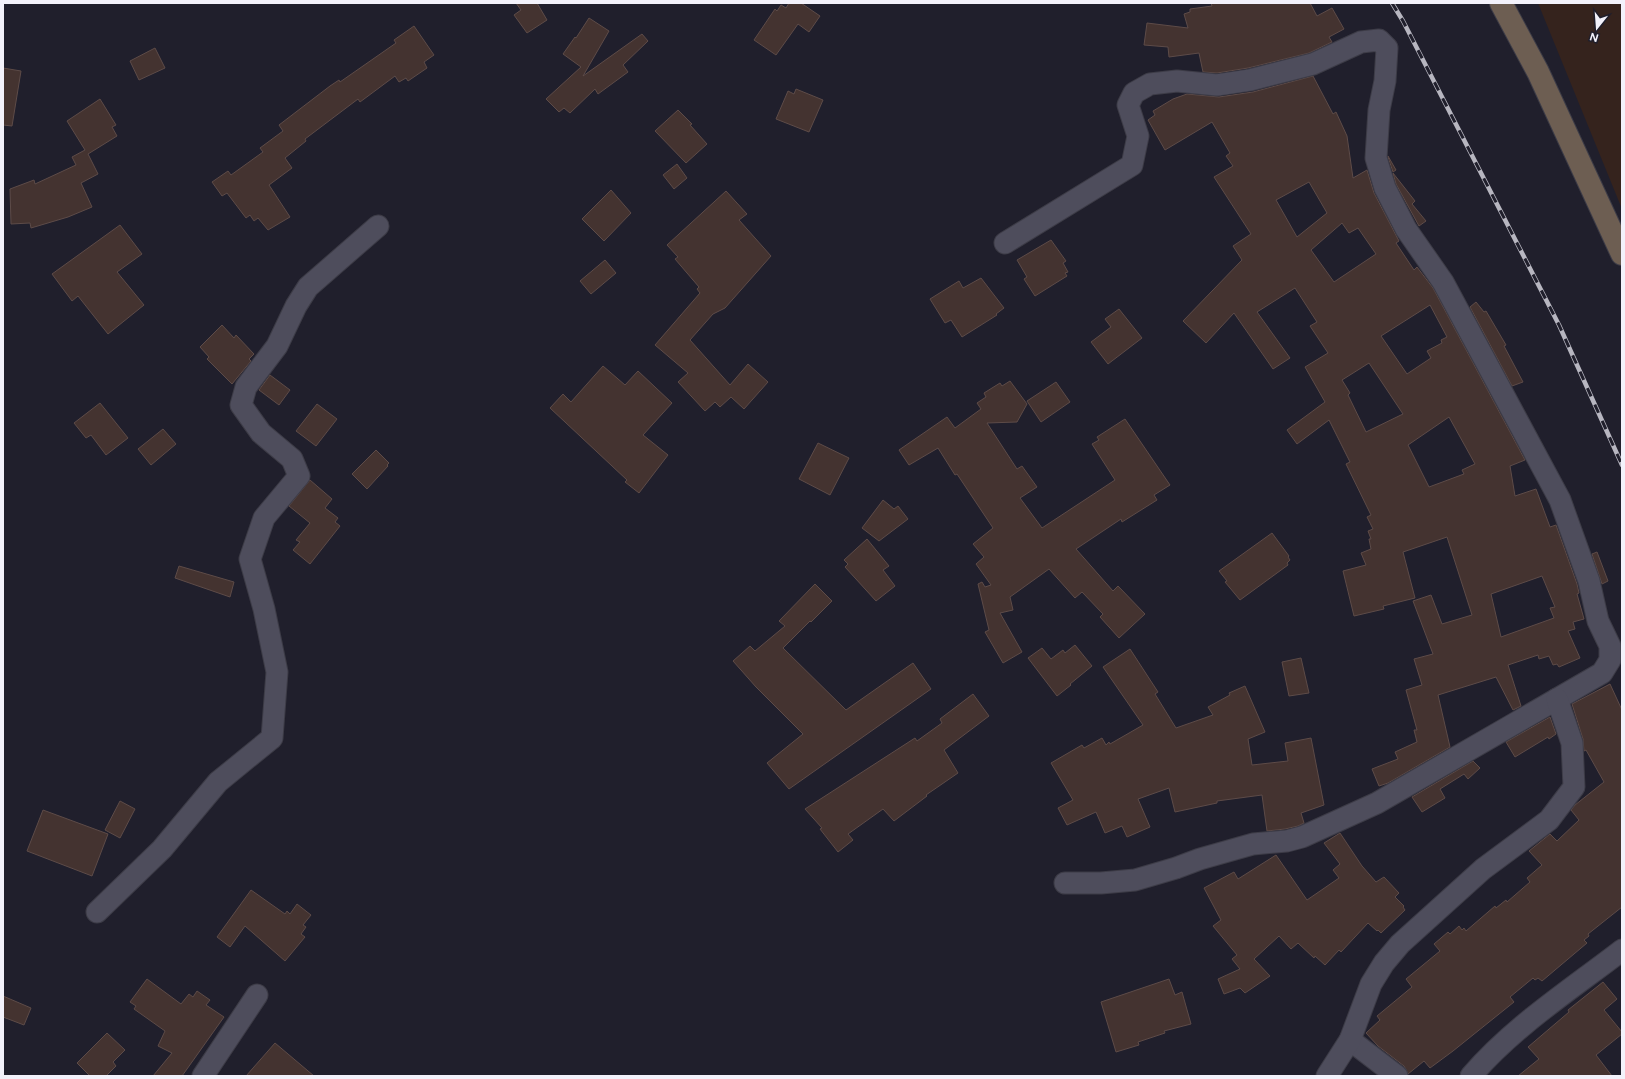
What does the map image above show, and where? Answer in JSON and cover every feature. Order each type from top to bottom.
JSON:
[{"type":"main road","points":[[1501,3],[1538,72],[1622,254]]},
{"type":"street","points":[[1005,243],[1132,165],[1138,136],[1128,105],[1134,93],[1150,84],[1177,81],[1217,85],[1250,80],[1313,64],[1361,42],[1379,40],[1387,48],[1385,81],[1379,110],[1376,158],[1385,188],[1406,229],[1444,282],[1560,500],[1589,581],[1598,621],[1610,646],[1610,660],[1602,673],[1377,803],[1302,837],[1287,841],[1253,844],[1135,880],[1101,883],[1065,883]]},
{"type":"street","points":[[97,912],[162,849],[218,782],[272,738],[278,672],[264,609],[250,559],[264,518],[299,476],[292,459],[261,433],[241,405],[246,387],[276,346],[296,306],[308,287],[378,226]]},
{"type":"street","points":[[1327,1076],[1350,1040],[1371,984],[1384,962],[1396,948],[1483,869],[1549,820],[1574,787],[1572,744],[1557,700]]},
{"type":"street","points":[[1471,1076],[1484,1061],[1524,1024],[1622,950]]},
{"type":"street","points":[[203,1076],[257,995]]},
{"type":"street","points":[[1350,1040],[1397,1076]]},
{"type":"shaded area","points":[[1538,3],[1622,3],[1622,209]]},
{"type":"building","points":[[516,3],[537,3],[547,20],[527,33],[514,15],[521,10]]},
{"type":"building","points":[[789,3],[801,3],[820,16],[809,32],[798,24],[776,55],[754,40],[775,9],[777,11],[781,5],[786,8]]},
{"type":"building","points":[[1211,3],[1310,3],[1317,16],[1332,8],[1344,29],[1329,37],[1332,42],[1309,53],[1248,68],[1217,73],[1203,72],[1199,53],[1169,57],[1168,47],[1144,45],[1147,23],[1188,28],[1184,14],[1190,12],[1190,9],[1212,6]]},
{"type":"building","points":[[589,18],[609,31],[583,76],[642,34],[648,41],[623,65],[628,72],[598,94],[595,89],[570,113],[564,108],[559,112],[546,99],[581,67],[563,54]]},
{"type":"building","points":[[414,26],[434,55],[424,62],[427,68],[408,81],[406,78],[399,82],[395,76],[360,102],[358,99],[305,139],[306,141],[285,158],[292,168],[269,185],[290,217],[268,230],[258,218],[254,221],[250,215],[246,218],[227,193],[222,196],[212,182],[228,171],[231,175],[263,152],[260,148],[283,131],[279,125],[330,86],[339,80],[340,82],[396,43],[394,40]]},
{"type":"building","points":[[155,48],[165,68],[139,80],[130,61]]},
{"type":"building","points":[[3,68],[21,71],[12,126],[3,125]]},
{"type":"building","points":[[1313,76],[1333,114],[1336,112],[1347,136],[1353,178],[1367,170],[1374,193],[1399,241],[1396,243],[1414,270],[1417,267],[1433,288],[1525,460],[1510,466],[1515,496],[1536,489],[1550,527],[1556,525],[1577,584],[1579,593],[1577,594],[1584,619],[1573,622],[1575,629],[1568,631],[1580,658],[1559,667],[1557,664],[1553,665],[1549,656],[1539,659],[1538,655],[1508,665],[1521,706],[1513,710],[1496,677],[1438,695],[1450,747],[1388,783],[1379,786],[1372,769],[1398,759],[1395,752],[1417,742],[1414,730],[1417,730],[1406,690],[1422,685],[1414,659],[1433,654],[1413,601],[1431,595],[1442,624],[1472,615],[1447,537],[1403,552],[1415,598],[1383,606],[1384,609],[1354,616],[1343,571],[1366,565],[1361,553],[1371,549],[1369,539],[1371,539],[1368,531],[1373,529],[1367,517],[1371,515],[1346,464],[1350,462],[1329,420],[1297,444],[1287,430],[1325,402],[1305,367],[1328,353],[1310,326],[1317,322],[1295,288],[1257,312],[1290,358],[1273,369],[1234,313],[1206,343],[1183,321],[1242,260],[1233,246],[1251,234],[1214,177],[1233,166],[1226,156],[1230,153],[1212,122],[1165,150],[1148,120],[1155,115],[1153,111],[1173,99],[1187,94],[1219,97],[1253,92]],"holes":[[[1309,182],[1327,213],[1297,237],[1276,200]],[[1342,223],[1349,233],[1358,228],[1376,254],[1334,282],[1311,250]],[[1430,305],[1447,337],[1441,340],[1442,343],[1427,351],[1431,358],[1407,374],[1381,336]],[[1369,363],[1403,414],[1366,432],[1348,395],[1350,393],[1342,380]],[[1449,417],[1475,464],[1462,470],[1464,474],[1429,487],[1408,445]],[[1542,576],[1555,607],[1550,608],[1554,618],[1501,637],[1491,594]]]},
{"type":"building","points":[[796,89],[823,100],[809,132],[776,119],[788,91],[794,94]]},
{"type":"building","points":[[100,99],[116,125],[112,127],[117,136],[88,154],[98,174],[81,183],[92,207],[68,217],[31,228],[30,223],[11,224],[10,189],[34,180],[35,184],[76,165],[72,157],[85,150],[67,121]]},
{"type":"building","points":[[678,110],[692,124],[690,125],[707,144],[686,163],[655,131]]},
{"type":"building","points":[[1388,157],[1396,170],[1393,172]]},
{"type":"building","points":[[677,164],[687,178],[674,189],[663,175]]},
{"type":"building","points":[[1393,173],[1415,201],[1412,204],[1426,221],[1419,226],[1396,184]]},
{"type":"building","points":[[611,190],[631,213],[604,241],[582,219]]},
{"type":"building","points":[[726,191],[747,214],[739,220],[771,256],[725,308],[713,314],[690,340],[730,385],[748,364],[768,382],[744,409],[731,397],[720,407],[715,402],[705,411],[678,382],[688,373],[655,345],[700,293],[697,289],[699,287],[675,259],[678,257],[667,245]]},
{"type":"building","points":[[120,225],[142,254],[117,272],[144,305],[108,334],[78,296],[72,301],[52,274]]},
{"type":"building","points":[[1051,240],[1066,261],[1063,263],[1068,272],[1065,273],[1067,276],[1035,296],[1024,279],[1027,277],[1017,260]]},
{"type":"building","points":[[605,260],[616,273],[591,294],[580,281]]},
{"type":"building","points":[[981,278],[1004,308],[996,314],[997,315],[962,337],[951,320],[945,323],[930,299],[959,281],[963,288]]},
{"type":"building","points":[[1476,302],[1484,312],[1486,311],[1506,345],[1504,346],[1523,382],[1512,386],[1470,307]]},
{"type":"building","points":[[1119,309],[1142,338],[1108,364],[1091,342],[1111,327],[1105,319]]},
{"type":"building","points":[[222,325],[234,338],[236,335],[254,354],[249,359],[251,361],[232,384],[207,359],[209,357],[200,347]]},
{"type":"building","points":[[603,366],[625,385],[638,371],[672,403],[643,435],[668,455],[639,493],[625,482],[627,480],[550,408],[563,394],[571,402]]},
{"type":"building","points":[[270,375],[290,390],[279,405],[259,390]]},
{"type":"building","points":[[1010,381],[1027,404],[1017,422],[987,423],[1017,469],[1022,466],[1037,487],[1020,498],[1042,528],[1115,480],[1092,444],[1099,440],[1097,437],[1125,419],[1170,485],[1154,495],[1157,500],[1122,522],[1121,519],[1076,549],[1113,591],[1118,586],[1145,614],[1119,638],[1100,617],[1103,614],[1082,592],[1075,598],[1049,569],[1010,597],[1013,610],[1000,613],[1022,652],[1003,663],[985,632],[989,630],[978,584],[982,582],[985,587],[991,585],[976,564],[984,557],[973,544],[993,528],[957,474],[955,475],[938,448],[909,465],[899,450],[947,417],[955,428],[981,409],[977,403],[986,397],[984,393],[1000,383],[1002,386]]},
{"type":"building","points":[[1056,382],[1070,402],[1041,422],[1027,401]]},
{"type":"building","points":[[100,403],[128,438],[106,455],[91,435],[86,438],[74,423]]},
{"type":"building","points":[[317,404],[337,419],[316,446],[296,431]]},
{"type":"building","points":[[163,429],[176,444],[151,465],[138,449]]},
{"type":"building","points":[[818,443],[849,458],[830,495],[799,479]]},
{"type":"building","points":[[376,450],[389,463],[367,489],[352,474]]},
{"type":"building","points":[[310,480],[332,499],[325,508],[338,518],[335,522],[340,526],[310,564],[293,550],[300,542],[296,540],[310,523],[289,506]]},
{"type":"building","points":[[883,500],[894,509],[898,506],[908,519],[879,541],[862,528]]},
{"type":"building","points":[[1272,533],[1289,556],[1288,557],[1290,560],[1287,563],[1288,565],[1240,600],[1225,582],[1227,581],[1219,571]]},
{"type":"building","points":[[867,539],[889,566],[883,570],[895,586],[876,601],[845,567],[848,564],[844,560]]},
{"type":"building","points":[[1597,552],[1608,581],[1602,584],[1592,554]]},
{"type":"building","points":[[179,566],[234,582],[230,597],[175,578]]},
{"type":"building","points":[[815,584],[832,601],[783,648],[846,710],[913,663],[931,689],[789,789],[767,763],[803,734],[756,687],[733,661],[750,646],[755,651],[785,626],[779,621]]},
{"type":"building","points":[[1075,645],[1092,666],[1057,696],[1028,658],[1042,648],[1051,659],[1063,650],[1065,653]]},
{"type":"building","points":[[1130,649],[1158,692],[1155,694],[1176,728],[1213,715],[1208,707],[1230,695],[1229,693],[1245,686],[1265,732],[1248,739],[1252,765],[1288,761],[1285,743],[1311,738],[1324,805],[1301,813],[1304,823],[1298,826],[1267,831],[1262,795],[1217,801],[1217,803],[1175,812],[1169,788],[1138,799],[1150,827],[1127,837],[1122,826],[1105,833],[1096,812],[1067,825],[1058,808],[1073,800],[1051,763],[1082,745],[1084,748],[1102,738],[1106,745],[1109,742],[1110,744],[1143,725],[1103,667]]},
{"type":"building","points":[[1301,658],[1309,693],[1289,696],[1282,662]]},
{"type":"building","points":[[1610,684],[1622,710],[1622,907],[1588,934],[1589,936],[1584,940],[1587,943],[1542,981],[1538,978],[1535,980],[1533,978],[1510,997],[1514,1002],[1453,1051],[1430,1068],[1424,1061],[1408,1074],[1404,1066],[1378,1046],[1366,1033],[1380,1020],[1377,1016],[1412,987],[1406,979],[1440,951],[1434,944],[1448,932],[1450,934],[1459,926],[1462,930],[1464,928],[1466,931],[1495,906],[1496,908],[1506,900],[1507,902],[1530,882],[1527,878],[1542,865],[1529,851],[1550,834],[1557,841],[1579,820],[1571,810],[1575,805],[1604,782],[1586,750],[1584,751],[1583,739],[1572,704]]},
{"type":"building","points":[[973,694],[989,716],[944,750],[958,773],[926,795],[927,796],[894,821],[883,809],[848,834],[853,840],[838,852],[820,829],[822,828],[805,809],[915,738],[917,741],[942,723],[940,719]]},
{"type":"building","points":[[1550,717],[1556,734],[1549,739],[1548,737],[1515,757],[1506,742]]},
{"type":"building","points":[[1473,761],[1480,768],[1468,779],[1464,774],[1440,789],[1445,798],[1422,812],[1412,797]]},
{"type":"building","points":[[120,801],[135,809],[120,838],[105,830]]},
{"type":"building","points":[[43,810],[108,834],[92,876],[27,851]]},
{"type":"building","points":[[1340,833],[1362,866],[1376,882],[1384,877],[1399,893],[1395,897],[1404,906],[1403,907],[1405,910],[1381,933],[1368,923],[1341,952],[1339,950],[1325,965],[1315,956],[1314,958],[1298,943],[1291,949],[1279,936],[1254,959],[1270,976],[1245,993],[1240,988],[1224,994],[1218,979],[1240,969],[1232,959],[1237,955],[1213,926],[1221,920],[1204,888],[1234,872],[1238,879],[1276,855],[1307,900],[1339,878],[1333,870],[1340,864],[1324,843]]},
{"type":"building","points":[[251,890],[285,914],[287,911],[290,914],[297,904],[311,915],[303,925],[306,927],[301,934],[305,937],[285,961],[245,926],[230,947],[217,937]]},
{"type":"building","points":[[147,979],[181,1004],[189,994],[193,997],[197,991],[210,1000],[206,1005],[224,1017],[182,1076],[153,1076],[172,1053],[158,1046],[165,1031],[134,1009],[136,1006],[130,1002]]},
{"type":"building","points":[[1169,979],[1175,995],[1182,992],[1191,1024],[1164,1031],[1165,1033],[1138,1042],[1139,1045],[1116,1052],[1101,1002]]},
{"type":"building","points":[[1603,982],[1617,999],[1604,1010],[1622,1032],[1622,1034],[1596,1055],[1612,1076],[1518,1076],[1539,1059],[1528,1047],[1569,1012],[1568,1010]]},
{"type":"building","points":[[3,996],[31,1008],[24,1025],[3,1017]]},
{"type":"building","points":[[107,1033],[125,1050],[113,1062],[116,1066],[106,1076],[90,1076],[77,1063]]},
{"type":"building","points":[[275,1043],[314,1076],[246,1076]]},
{"type":"railway","points":[[1392,3],[1403,21],[1559,325],[1622,465]]}]
